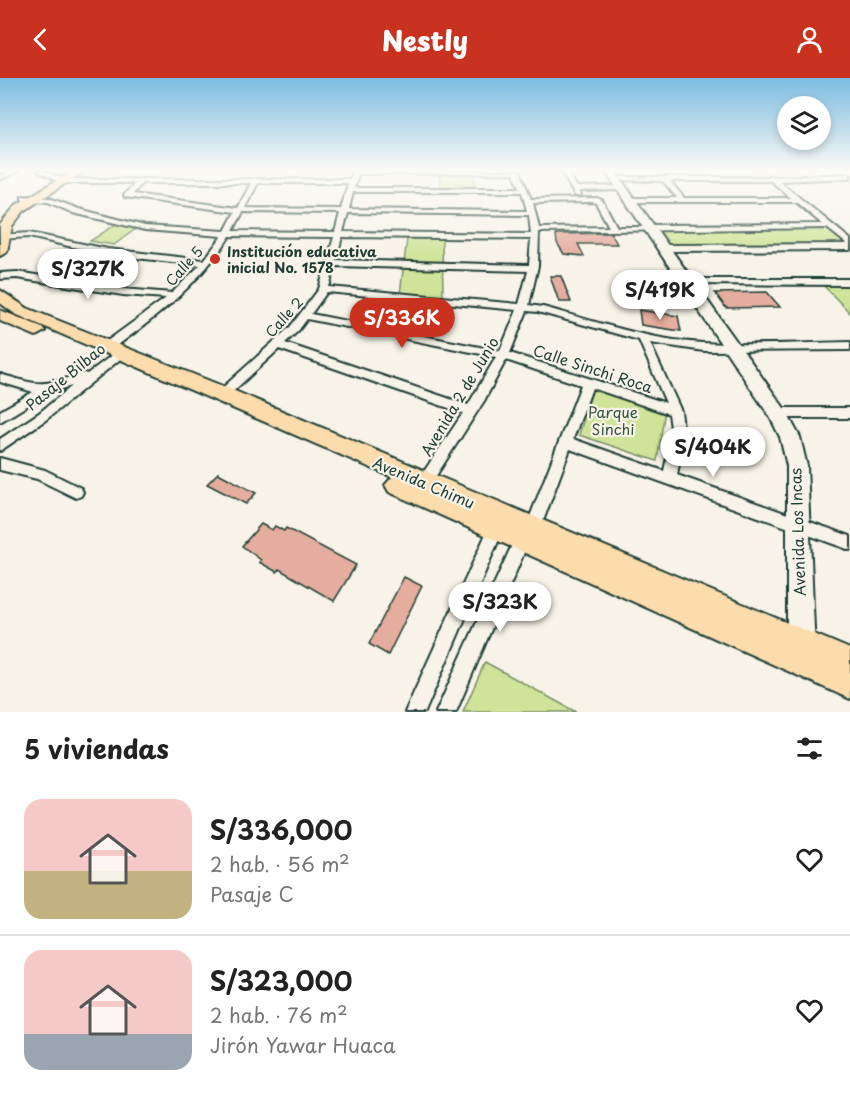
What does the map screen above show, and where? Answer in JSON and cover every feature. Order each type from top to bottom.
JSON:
[{"type":"main road","points":[[0,220],[26,201]]},
{"type":"main road","points":[[0,252],[2,237],[11,218],[27,201]]},
{"type":"main road","name":"Avenida Chimu","points":[[0,295],[21,311],[214,402],[801,652],[850,664]]},
{"type":"main road","name":"Avenida Chimu","points":[[0,315],[222,394],[420,488],[495,530],[528,534]]},
{"type":"main road","name":"Avenida Chimu","points":[[801,652],[850,684]]},
{"type":"street","points":[[50,201],[76,211],[146,228],[226,235],[340,236],[830,226]]},
{"type":"street","points":[[169,201],[239,210],[532,213]]},
{"type":"street","name":"Calle 5","points":[[112,354],[207,263],[226,235],[245,201]]},
{"type":"street","name":"Calle 2","points":[[222,394],[278,345],[306,316],[324,289],[333,263],[348,201]]},
{"type":"street","name":"Avenida 2 de Junio","points":[[420,488],[471,411],[503,355],[523,307],[535,233],[528,201]]},
{"type":"street","points":[[587,201],[599,202],[614,229]]},
{"type":"street","name":"Avenida Los Incas","points":[[630,201],[777,413],[790,437],[797,466],[801,652]]},
{"type":"street","points":[[682,201],[730,201]]},
{"type":"street","points":[[799,201],[850,245]]},
{"type":"street","points":[[2,237],[29,235],[108,252],[207,263]]},
{"type":"street","points":[[663,248],[850,245]]},
{"type":"street","points":[[333,263],[531,268]]},
{"type":"street","points":[[0,276],[17,275],[123,292],[175,296]]},
{"type":"street","points":[[688,282],[850,282]]},
{"type":"street","points":[[324,289],[539,309],[643,338],[704,347],[850,346]]},
{"type":"street","name":"Calle Sinchi Roca","points":[[306,316],[503,355],[675,411]]},
{"type":"street","points":[[643,338],[675,411],[678,435],[669,479]]},
{"type":"street","points":[[278,345],[471,411]]},
{"type":"street","name":"Pasaje Bilbao","points":[[0,446],[43,416],[112,354]]},
{"type":"street","points":[[0,417],[45,391],[91,375]]},
{"type":"street","points":[[0,378],[22,387],[45,391]]},
{"type":"street","points":[[446,712],[528,534],[588,382]]},
{"type":"street","points":[[777,413],[850,413]]},
{"type":"street","points":[[566,442],[798,527],[850,543]]},
{"type":"street","points":[[0,464],[40,474],[76,492]]},
{"type":"street","points":[[415,712],[495,530]]},
{"type":"green space","points":[[116,224],[137,228],[114,245],[90,241]]},
{"type":"green space","points":[[830,226],[850,243],[850,247],[663,248],[649,227]]},
{"type":"green space","points":[[407,239],[442,239],[443,296],[400,294]]},
{"type":"green space","points":[[824,286],[850,286],[850,313]]},
{"type":"green space","name":"Parque Sinchi","points":[[593,387],[665,410],[657,461],[579,435]]},
{"type":"green space","points":[[485,662],[576,712],[463,712]]},
{"type":"building","points":[[611,233],[617,244],[578,244],[584,256],[564,254],[557,243],[556,235],[559,234]]},
{"type":"building","points":[[550,276],[561,276],[571,302],[559,302]]},
{"type":"building","points":[[767,292],[780,307],[726,308],[715,293]]},
{"type":"building","points":[[639,310],[678,316],[681,331],[641,325]]},
{"type":"building","points":[[218,473],[256,493],[246,504],[207,484]]},
{"type":"building","points":[[261,524],[272,530],[275,526],[284,531],[286,528],[356,565],[334,601],[279,569],[277,572],[259,562],[261,560],[242,546]]},
{"type":"building","points":[[404,577],[422,586],[388,655],[369,644]]},
{"type":"place","name":"Institución educativa inicial No. 1578","points":[[215,259]]}]
